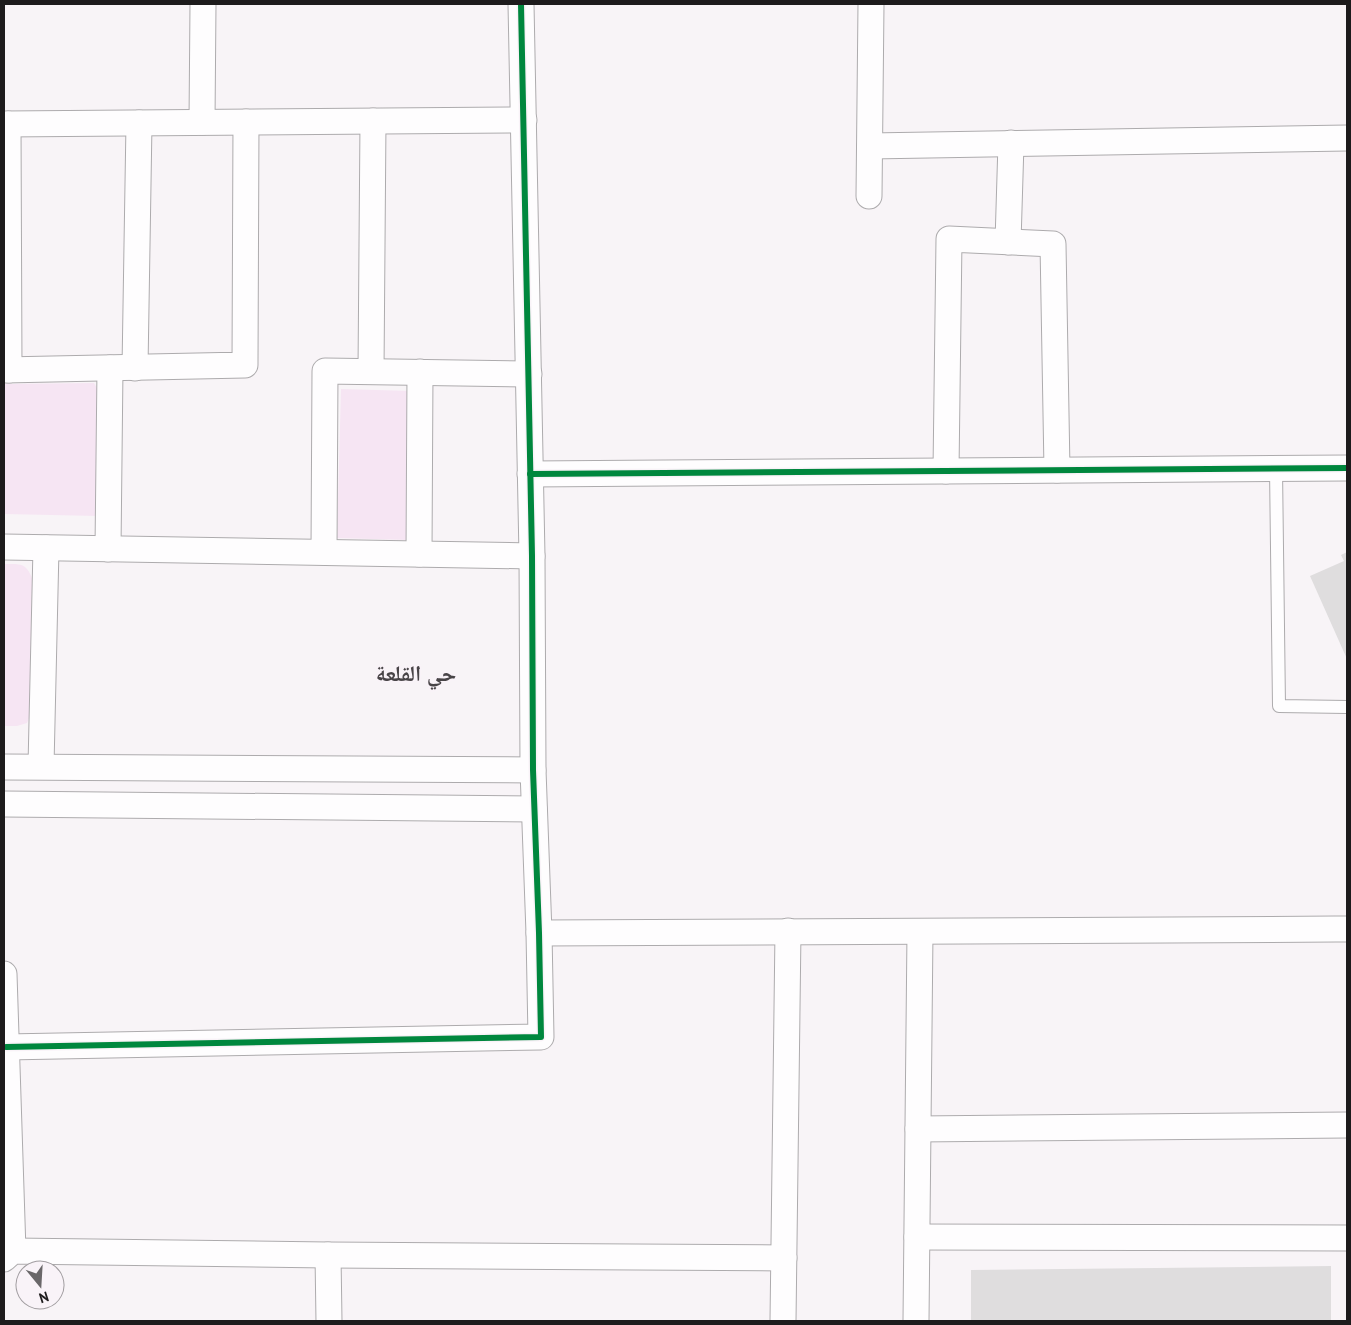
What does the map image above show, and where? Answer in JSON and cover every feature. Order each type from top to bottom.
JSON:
[{"type":"street","points":[[202,122],[203,4]]},
{"type":"street","points":[[6,1048],[541,1037],[533,770],[532,556],[521,4]]},
{"type":"street","points":[[869,196],[871,4]]},
{"type":"street","points":[[246,122],[245,366],[6,370],[6,124],[202,122],[524,120]]},
{"type":"street","points":[[370,371],[374,121]]},
{"type":"street","points":[[135,368],[139,123]]},
{"type":"street","points":[[870,146],[1347,138]]},
{"type":"street","points":[[1008,242],[1011,143]]},
{"type":"street","points":[[946,471],[949,239],[1052,244],[1057,470]]},
{"type":"street","points":[[108,549],[110,368]]},
{"type":"street","points":[[324,552],[325,370],[529,374]]},
{"type":"street","points":[[419,554],[420,372]]},
{"type":"street","points":[[530,474],[1347,468]]},
{"type":"street","points":[[4,547],[532,556]]},
{"type":"street","points":[[41,766],[46,548]]},
{"type":"street","points":[[4,767],[533,770]]},
{"type":"street","points":[[4,804],[534,808]]},
{"type":"street","points":[[539,933],[1347,929]]},
{"type":"street","points":[[783,1321],[788,931]]},
{"type":"street","points":[[916,1321],[920,932]]},
{"type":"street","points":[[4,974],[8,1255],[784,1258]]},
{"type":"street","points":[[918,1129],[1347,1125]]},
{"type":"street","points":[[917,1237],[1347,1238]]},
{"type":"street","points":[[328,1255],[329,1321]]},
{"type":"lane","points":[[1276,469],[1279,706],[1347,707]]},
{"type":"shaded area","points":[[94,383],[99,392],[98,516],[4,514],[4,384]]},
{"type":"shaded area","points":[[341,389],[411,391],[408,540],[337,538]]},
{"type":"shaded area","points":[[4,564],[21,565],[27,569],[32,578],[30,716],[27,723],[17,726],[4,726]]},
{"type":"building","points":[[1347,552],[1347,659],[1310,576],[1344,561],[1341,555]]},
{"type":"building","points":[[1331,1266],[1331,1321],[971,1321],[971,1270]]},
{"type":"cycle path","points":[[6,1047],[541,1037],[533,770],[532,556],[521,4]]},
{"type":"cycle path","points":[[530,474],[1347,468]]},
{"type":"district","name":"حي القلعة","points":[[416,673]]}]
